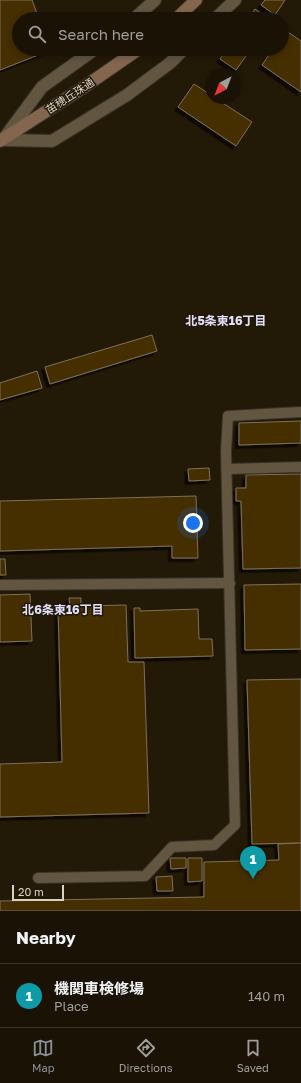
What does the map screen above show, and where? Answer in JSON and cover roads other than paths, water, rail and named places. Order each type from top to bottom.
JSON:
[{"type":"street","points":[[142,12],[155,0]]},
{"type":"street","points":[[183,12],[196,0]]},
{"type":"street","points":[[222,12],[235,0]]},
{"type":"street","points":[[1,138],[42,87],[85,56]]},
{"type":"street","name":"苗穂丘珠通","points":[[1,138],[128,56]]},
{"type":"street","points":[[1,138],[52,141],[127,95],[176,56]]},
{"type":"lane","points":[[38,878],[145,876],[172,847],[214,845],[235,825],[227,469],[228,416],[301,412]]},
{"type":"lane","points":[[227,469],[301,467]]},
{"type":"lane","points":[[0,585],[230,583]]},
{"type":"place","name":"機関車検修場","points":[[253,879]]},
{"type":"district","name":"北5条東16丁目","points":[[226,321]]},
{"type":"district","name":"北6条東16丁目","points":[[63,610]]}]
